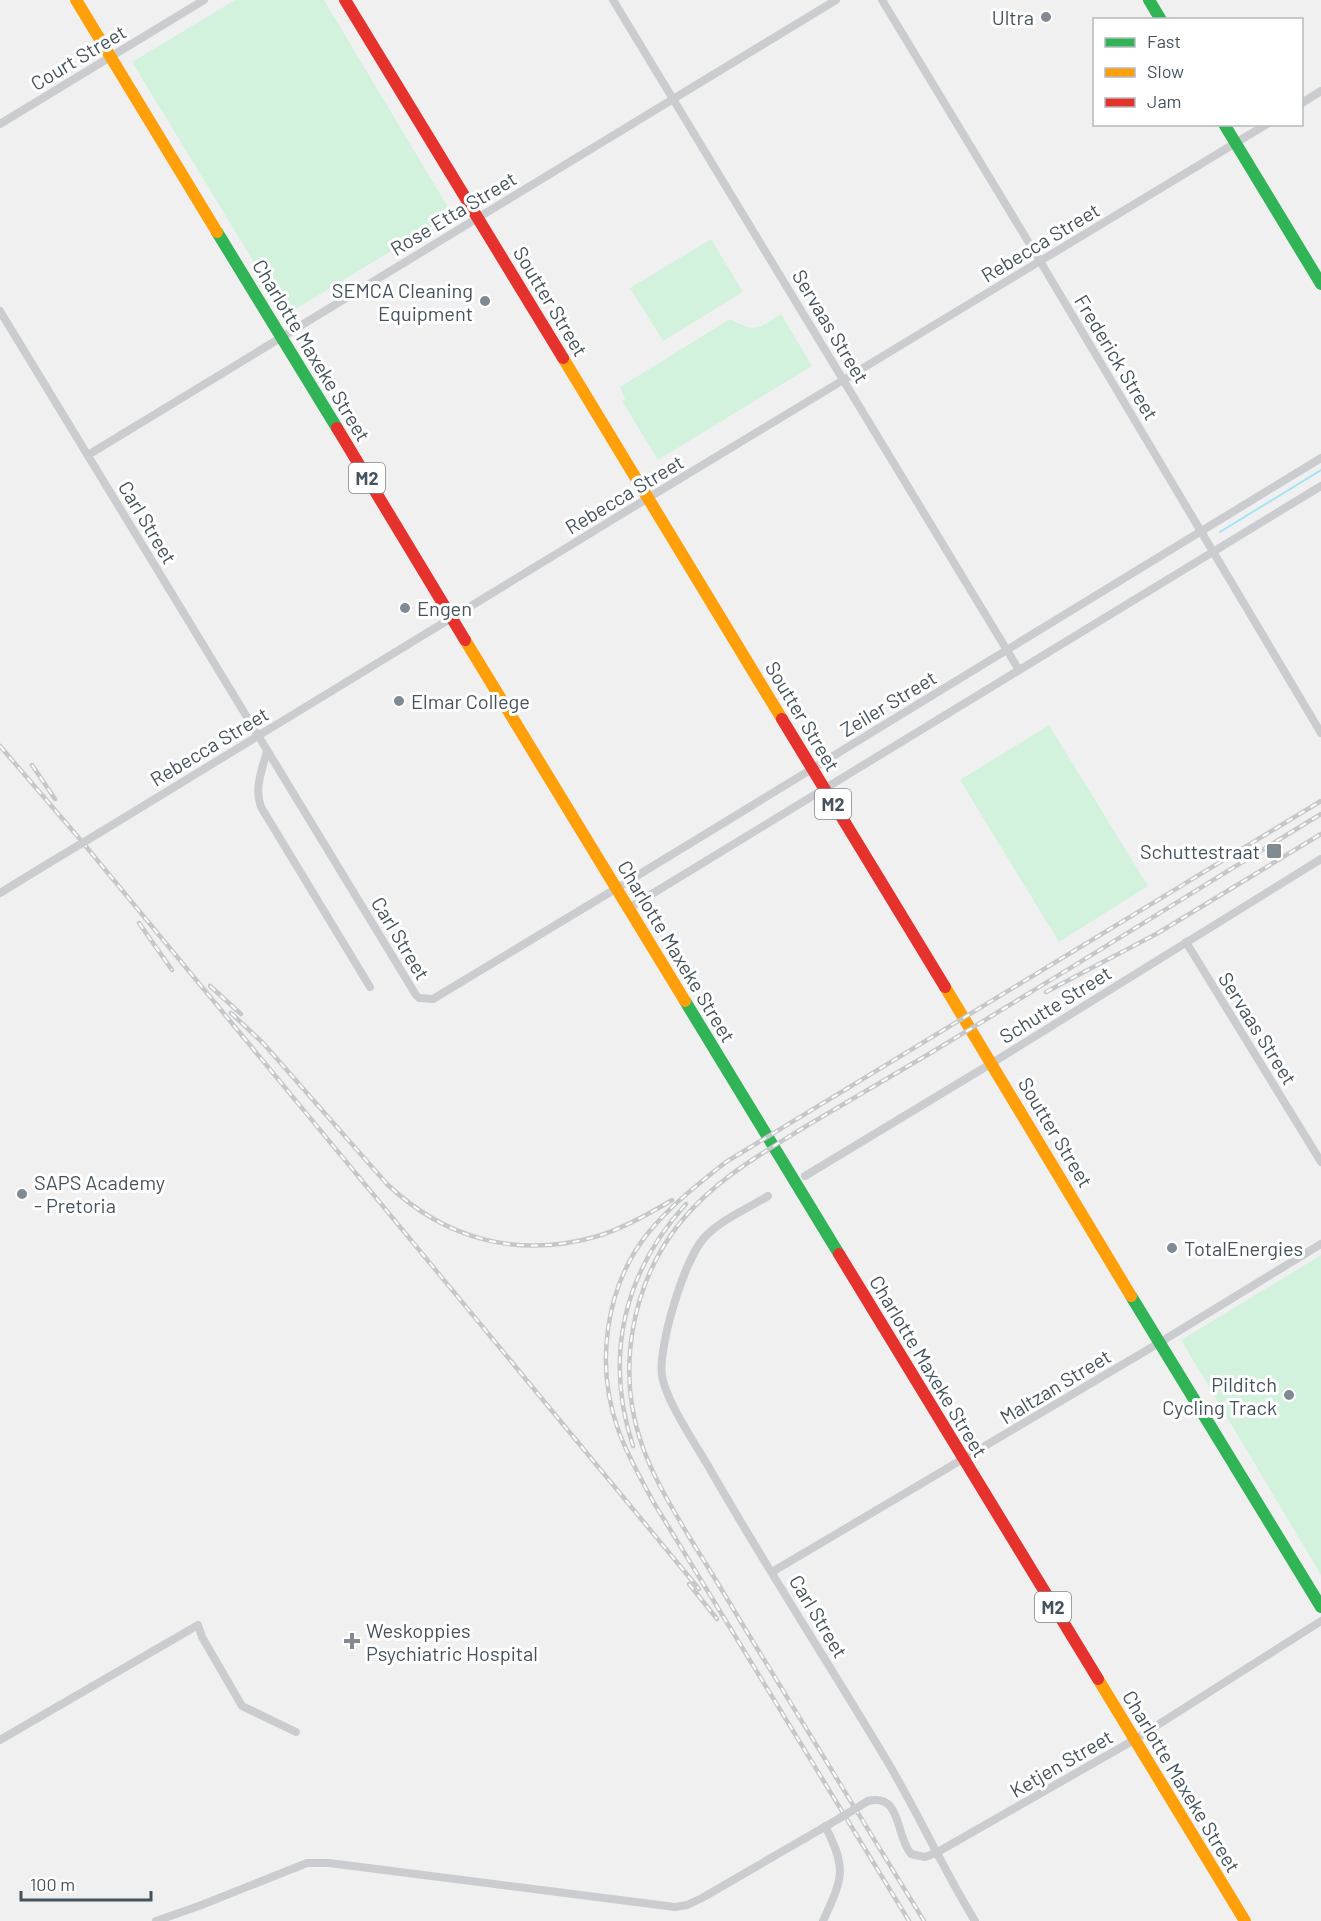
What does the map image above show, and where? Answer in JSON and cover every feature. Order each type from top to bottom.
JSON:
[{"type":"main road","name":"Charlotte Maxeke Street","points":[[76,0],[1245,1921]]},
{"type":"main road","name":"Soutter Street","points":[[345,0],[1321,1607]]},
{"type":"main road","points":[[1149,0],[1160,18]]},
{"type":"main road","points":[[1225,126],[1321,284]]},
{"type":"street","name":"Court Street","points":[[0,124],[204,0]]},
{"type":"street","name":"Servaas Street","points":[[613,0],[1019,670]]},
{"type":"street","name":"Rose Etta Street","points":[[88,455],[836,0]]},
{"type":"street","name":"Frederick Street","points":[[882,0],[1321,734]]},
{"type":"street","points":[[1303,102],[1321,91]]},
{"type":"street","name":"Rebecca Street","points":[[0,893],[1264,126]]},
{"type":"street","name":"Carl Street","points":[[0,311],[416,995],[419,998],[430,999],[441,993]]},
{"type":"street","name":"Zeiler Street","points":[[441,993],[1321,458]]},
{"type":"street","name":"Zeiler Street","points":[[629,908],[1321,486]]},
{"type":"street","points":[[267,751],[258,787],[261,807],[370,987]]},
{"type":"street","name":"Schutte Street","points":[[805,1176],[1321,859]]},
{"type":"street","name":"Servaas Street","points":[[1186,942],[1321,1162]]},
{"type":"street","name":"Carl Street","points":[[768,1197],[721,1224],[704,1238],[688,1264],[670,1322],[661,1369],[666,1391],[720,1487],[890,1767],[975,1921]]},
{"type":"street","name":"Maltzan Street","points":[[772,1572],[1159,1343],[1321,1244]]},
{"type":"street","name":"Ketjen Street","points":[[936,1853],[1134,1740],[1321,1621]]},
{"type":"street","points":[[0,1740],[198,1625],[202,1637],[242,1706],[296,1732]]},
{"type":"street","points":[[156,1921],[307,1863],[329,1863],[675,1907],[687,1905],[868,1801],[881,1800],[891,1806],[911,1854],[925,1857],[936,1853]]},
{"type":"street","points":[[823,1921],[840,1880],[841,1871],[836,1848],[825,1826]]},
{"type":"green space","points":[[235,0],[324,0],[452,214],[286,315],[132,62]]},
{"type":"green space","points":[[711,239],[743,292],[663,341],[630,288]]},
{"type":"green space","points":[[781,314],[812,366],[658,460],[622,401],[625,399],[620,387],[730,319],[751,328],[761,326]]},
{"type":"green space","points":[[1049,725],[1148,886],[1059,942],[960,780]]},
{"type":"green space","points":[[1321,1255],[1321,1575],[1181,1340]]},
{"type":"waterway","points":[[1220,532],[1321,470]]},
{"type":"railway","points":[[0,746],[79,838],[699,1589]]},
{"type":"railway","points":[[32,765],[55,799]]},
{"type":"railway","points":[[909,1921],[634,1467],[618,1429],[607,1379],[608,1327],[622,1277],[633,1254],[657,1223],[726,1162],[1321,801]]},
{"type":"railway","points":[[924,1921],[688,1535],[651,1468],[634,1417],[630,1388],[630,1359],[639,1301],[649,1274],[679,1224],[707,1194],[739,1169],[1321,814]]},
{"type":"railway","points":[[1046,992],[1158,933],[1321,834]]},
{"type":"railway","points":[[139,923],[172,970]]},
{"type":"railway","points":[[210,986],[241,1014]]},
{"type":"railway","points":[[231,1013],[263,1043],[387,1184],[434,1219],[459,1231],[485,1240],[512,1244],[569,1243],[617,1229],[672,1200]]},
{"type":"railway","points":[[633,1446],[624,1413],[620,1381],[620,1349],[625,1318],[634,1288],[647,1259],[664,1231],[686,1204]]},
{"type":"railway","points":[[689,1584],[717,1619]]},
{"type":"traffic: fast","points":[[1149,0],[1160,18]]},
{"type":"traffic: fast","points":[[1225,126],[1321,284]]},
{"type":"traffic: fast","points":[[217,232],[337,428]]},
{"type":"traffic: fast","points":[[685,1001],[839,1254]]},
{"type":"traffic: fast","points":[[1131,1296],[1321,1607]]},
{"type":"traffic: slow","points":[[76,0],[217,232]]},
{"type":"traffic: slow","points":[[563,358],[782,719]]},
{"type":"traffic: slow","points":[[465,640],[685,1001]]},
{"type":"traffic: slow","points":[[945,987],[1131,1296]]},
{"type":"traffic: slow","points":[[1098,1679],[1245,1921]]},
{"type":"traffic: jam","points":[[345,0],[563,358]]},
{"type":"traffic: jam","points":[[337,428],[465,640]]},
{"type":"traffic: jam","points":[[782,719],[945,987]]},
{"type":"traffic: jam","points":[[839,1254],[1098,1679]]},
{"type":"place","name":"Ultra","points":[[1046,17]]},
{"type":"place","name":"SEMCA Cleaning Equipment","points":[[485,301]]},
{"type":"place","name":"Engen","points":[[405,608]]},
{"type":"place","name":"Elmar College","points":[[399,701]]},
{"type":"place","name":"Schuttestraat","points":[[1274,851]]},
{"type":"place","name":"SAPS Academy - Pretoria","points":[[22,1194]]},
{"type":"place","name":"TotalEnergies","points":[[1172,1248]]},
{"type":"place","name":"Pilditch Cycling Track","points":[[1289,1395]]},
{"type":"place","name":"Weskoppies Psychiatric Hospital","points":[[352,1641]]}]
